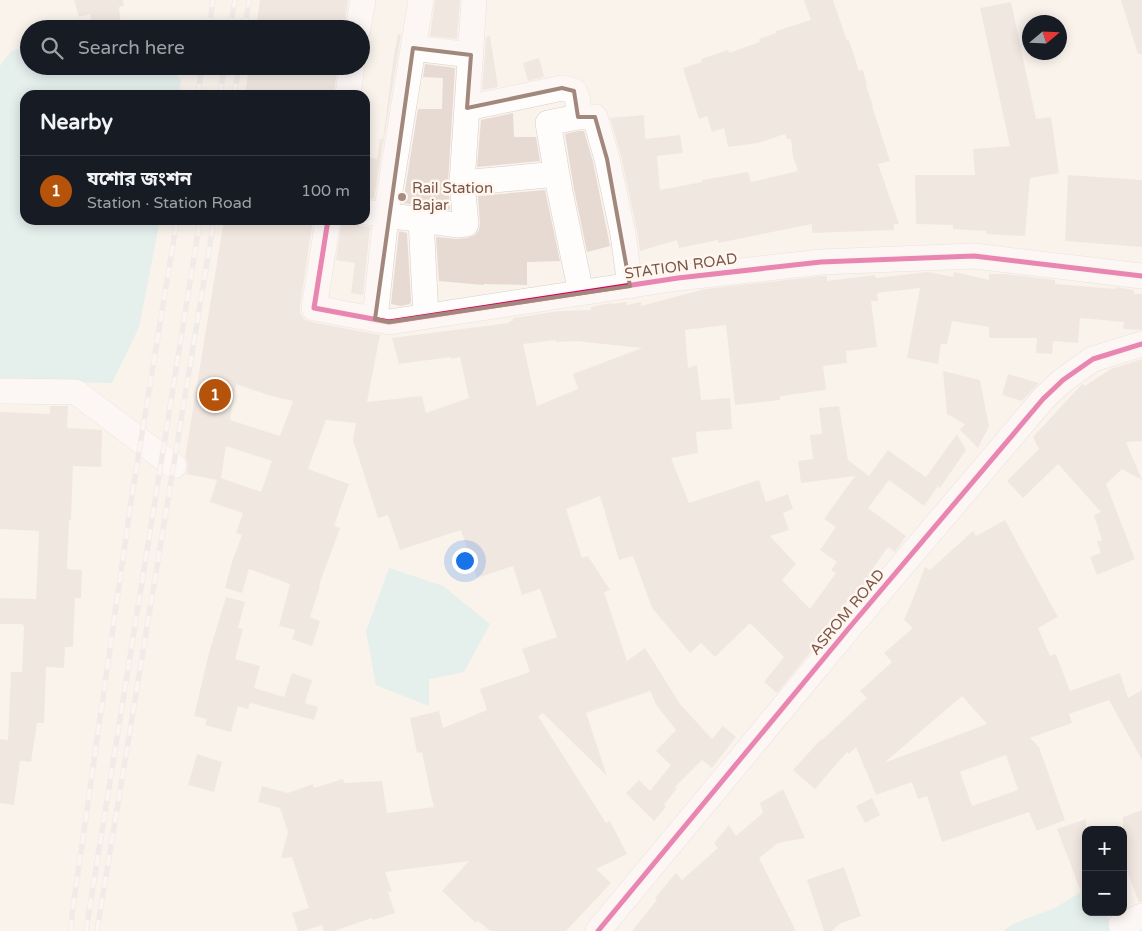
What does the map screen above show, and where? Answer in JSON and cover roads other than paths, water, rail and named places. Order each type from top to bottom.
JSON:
[{"type":"street","points":[[360,20],[363,0]]},
{"type":"street","points":[[375,319],[376,214],[413,48],[421,0]]},
{"type":"street","points":[[376,214],[456,225],[466,224],[462,183],[474,0]]},
{"type":"street","points":[[413,48],[471,55]]},
{"type":"street","points":[[349,90],[351,75]]},
{"type":"street","points":[[467,108],[562,88],[574,91],[578,101],[578,117]]},
{"type":"street","points":[[581,293],[548,123],[578,117],[595,117],[607,159],[623,234],[630,286]]},
{"type":"street","points":[[462,183],[557,174]]},
{"type":"street","points":[[422,220],[426,316]]},
{"type":"street","name":"STATION ROAD","points":[[327,225],[314,308],[389,322],[678,278],[821,262],[974,256],[1142,276]]},
{"type":"street","name":"ASROM ROAD","points":[[598,931],[849,628],[1043,399],[1062,380],[1092,359],[1142,344]]},
{"type":"street","points":[[0,391],[76,392],[174,466]]},
{"type":"street","points":[[1124,931],[1121,925],[1142,916]]},
{"type":"water","points":[[20,49],[20,75],[177,75],[181,80],[180,90],[20,90],[20,225],[159,225],[139,327],[112,383],[0,381],[0,66],[11,51]]},
{"type":"water","points":[[389,568],[443,586],[490,624],[464,672],[429,679],[429,706],[376,685],[366,631]]},
{"type":"water","points":[[1082,891],[1082,916],[1107,916],[1115,931],[1003,931],[1013,924],[1055,908]]},
{"type":"railway","points":[[210,20],[213,0]]},
{"type":"railway","points":[[232,20],[235,0]]},
{"type":"railway","points":[[246,20],[249,0]]},
{"type":"railway","points":[[199,90],[201,75]]},
{"type":"railway","points":[[221,90],[223,75]]},
{"type":"railway","points":[[235,90],[237,75]]},
{"type":"railway","points":[[71,931],[132,495],[176,225]]},
{"type":"railway","points":[[86,931],[199,225]]},
{"type":"railway","points":[[97,931],[213,225]]},
{"type":"place","name":"Rail Station Bajar","points":[[402,197]]},
{"type":"place","name":"যশোর জংশন","points":[[215,395]]}]
